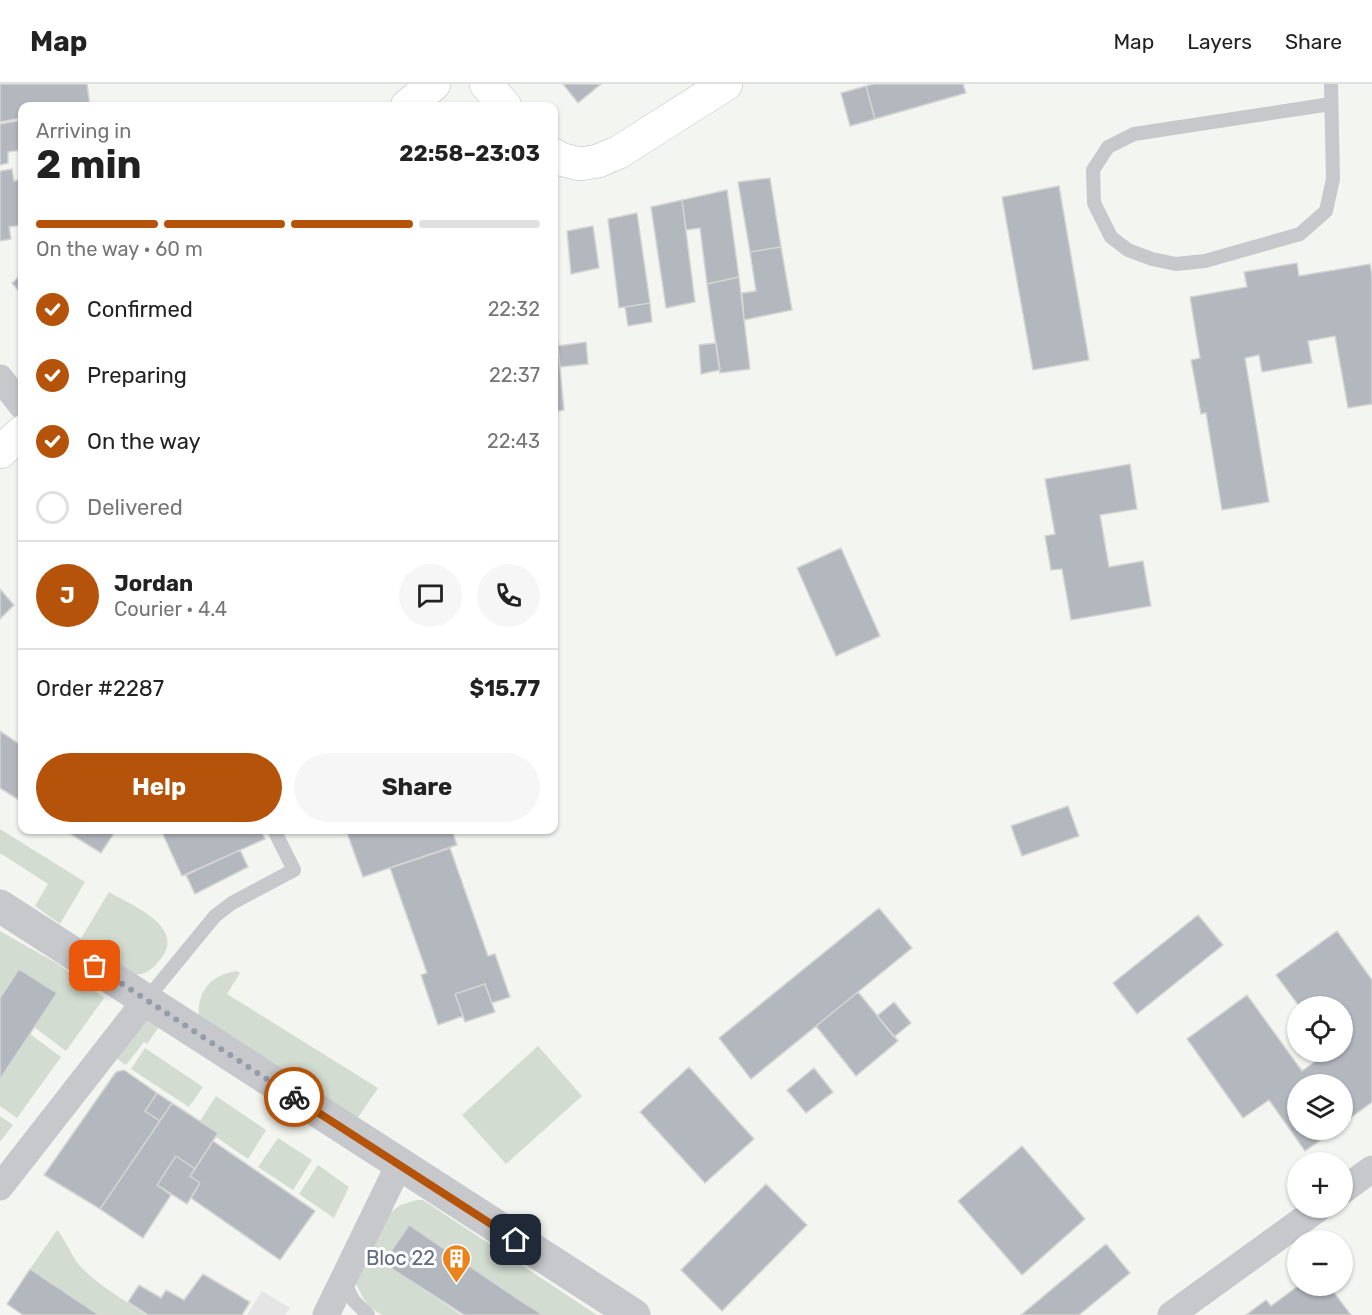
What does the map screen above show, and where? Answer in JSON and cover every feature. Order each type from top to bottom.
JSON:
[{"type":"main road","points":[[412,102],[434,84]]},
{"type":"main road","points":[[486,84],[502,102]]},
{"type":"main road","points":[[558,160],[580,164],[598,161],[619,152],[726,84]]},
{"type":"main road","points":[[0,452],[18,436]]},
{"type":"street","points":[[0,378],[18,401]]},
{"type":"street","points":[[0,906],[634,1315]]},
{"type":"street","points":[[0,1187],[146,1000]]},
{"type":"street","points":[[327,1315],[399,1165]]},
{"type":"street","points":[[1353,1183],[1372,1169]]},
{"type":"street","points":[[1171,1315],[1305,1218]]},
{"type":"lane","points":[[1331,84],[1333,179],[1326,211],[1300,234],[1205,261],[1176,264],[1152,259],[1128,250],[1111,237],[1094,203],[1093,170],[1108,147],[1134,134],[1331,104]]},
{"type":"lane","points":[[146,1000],[215,916],[249,893],[294,870],[276,834]]},
{"type":"lane","points":[[343,1281],[354,1301],[368,1315]]},
{"type":"shaded area","points":[[0,829],[85,882],[60,924],[35,906],[48,884],[0,853]]},
{"type":"shaded area","points":[[109,892],[143,911],[163,929],[167,939],[166,950],[149,971],[130,974],[80,940]]},
{"type":"shaded area","points":[[0,931],[58,964],[104,998],[66,1051],[34,1027],[56,993],[19,969],[0,998]]},
{"type":"shaded area","points":[[237,971],[240,973],[227,994],[378,1088],[355,1122],[199,1021],[200,1002],[206,987],[219,977]]},
{"type":"shaded area","points":[[141,1018],[161,1024],[147,1044],[144,1042],[126,1065],[113,1056]]},
{"type":"shaded area","points":[[30,1034],[61,1057],[17,1118],[0,1106],[0,1079]]},
{"type":"shaded area","points":[[538,1046],[582,1096],[506,1164],[462,1115]]},
{"type":"shaded area","points":[[145,1048],[203,1087],[189,1107],[131,1069]]},
{"type":"shaded area","points":[[216,1096],[266,1130],[248,1159],[216,1137],[218,1133],[200,1121]]},
{"type":"shaded area","points":[[0,1116],[13,1125],[0,1142]]},
{"type":"shaded area","points":[[278,1138],[312,1160],[293,1190],[258,1167]]},
{"type":"shaded area","points":[[318,1165],[349,1187],[334,1218],[299,1194]]},
{"type":"shaded area","points":[[423,1200],[597,1315],[543,1315],[409,1225],[384,1263],[461,1315],[382,1315],[369,1307],[356,1284],[356,1273],[390,1213],[400,1205]]},
{"type":"shaded area","points":[[57,1230],[78,1264],[89,1275],[146,1315],[99,1315],[30,1269]]},
{"type":"shaded area","points":[[262,1291],[290,1308],[285,1315],[247,1315]]},
{"type":"building","points":[[0,84],[87,84],[89,102],[18,102],[18,119],[0,122]]},
{"type":"building","points":[[563,84],[601,84],[578,103]]},
{"type":"building","points":[[874,84],[963,84],[966,93],[875,119],[866,86]]},
{"type":"building","points":[[866,86],[875,119],[850,126],[841,93]]},
{"type":"building","points":[[18,121],[18,151],[8,152],[8,163],[0,165],[0,124]]},
{"type":"building","points":[[12,169],[14,181],[18,180],[18,226],[9,227],[11,239],[0,241],[0,171]]},
{"type":"building","points":[[770,178],[781,247],[750,252],[738,182]]},
{"type":"building","points":[[1059,186],[1089,360],[1033,370],[1002,197]]},
{"type":"building","points":[[727,190],[739,277],[707,284],[700,228],[686,230],[682,200]]},
{"type":"building","points":[[682,200],[695,302],[666,308],[651,207]]},
{"type":"building","points":[[637,213],[650,303],[619,308],[608,219]]},
{"type":"building","points":[[593,226],[599,268],[571,274],[567,231]]},
{"type":"building","points":[[781,247],[792,310],[744,320],[742,293],[756,291],[750,252]]},
{"type":"building","points":[[1297,263],[1299,276],[1370,264],[1372,276],[1372,404],[1348,408],[1335,336],[1308,341],[1312,363],[1262,372],[1259,355],[1245,358],[1269,502],[1222,510],[1206,413],[1201,414],[1191,360],[1200,358],[1190,297],[1247,287],[1244,272]]},
{"type":"building","points":[[739,277],[750,369],[720,373],[707,284]]},
{"type":"building","points":[[18,278],[18,290],[12,283]]},
{"type":"building","points":[[650,303],[652,322],[628,326],[625,307]]},
{"type":"building","points":[[586,342],[588,364],[560,367],[558,346]]},
{"type":"building","points":[[716,343],[720,370],[701,374],[699,345]]},
{"type":"building","points":[[558,346],[564,410],[558,411]]},
{"type":"building","points":[[1130,464],[1137,509],[1100,515],[1109,567],[1143,561],[1151,606],[1071,620],[1062,569],[1051,570],[1045,536],[1055,534],[1045,479]]},
{"type":"building","points":[[841,548],[880,636],[836,656],[797,568]]},
{"type":"building","points":[[0,589],[14,605],[0,619]]},
{"type":"building","points":[[0,731],[18,743],[18,799],[0,788]]},
{"type":"building","points":[[1068,806],[1079,836],[1022,856],[1011,826]]},
{"type":"building","points":[[70,834],[113,834],[101,853]]},
{"type":"building","points":[[163,834],[262,834],[265,839],[182,876]]},
{"type":"building","points":[[347,834],[453,834],[457,845],[363,877]]},
{"type":"building","points":[[450,848],[488,956],[495,954],[510,997],[492,1003],[485,984],[455,994],[463,1016],[438,1025],[421,975],[427,973],[390,868]]},
{"type":"building","points":[[240,850],[248,867],[195,894],[186,875]]},
{"type":"building","points":[[879,908],[912,948],[751,1079],[719,1038]]},
{"type":"building","points":[[1198,915],[1223,945],[1137,1014],[1113,983]]},
{"type":"building","points":[[1337,931],[1372,980],[1372,1102],[1353,1116],[1353,1074],[1287,1074],[1287,1126],[1269,1100],[1243,1118],[1187,1039],[1247,995],[1287,1050],[1287,1062],[1295,1062],[1302,1071],[1314,1062],[1353,1062],[1353,996],[1292,996],[1276,975]]},
{"type":"building","points":[[19,969],[57,993],[0,1079],[0,998]]},
{"type":"building","points":[[485,984],[495,1012],[465,1022],[455,994]]},
{"type":"building","points":[[858,992],[898,1041],[856,1076],[816,1026]]},
{"type":"building","points":[[894,1002],[911,1023],[894,1037],[877,1016]]},
{"type":"building","points":[[689,1067],[754,1139],[705,1183],[640,1112]]},
{"type":"building","points":[[814,1068],[833,1092],[806,1113],[787,1090]]},
{"type":"building","points":[[124,1070],[157,1093],[145,1111],[160,1121],[100,1209],[44,1175],[116,1072]]},
{"type":"building","points":[[157,1093],[172,1103],[160,1121],[145,1111]]},
{"type":"building","points":[[172,1103],[218,1133],[195,1169],[176,1156],[157,1185],[171,1195],[143,1238],[100,1209]]},
{"type":"building","points":[[1297,1140],[1321,1140],[1305,1151]]},
{"type":"building","points":[[213,1141],[315,1211],[280,1260],[191,1198],[200,1183],[190,1176]]},
{"type":"building","points":[[1022,1146],[1085,1219],[1022,1275],[958,1201]]},
{"type":"building","points":[[176,1156],[195,1169],[190,1176],[200,1183],[187,1204],[157,1185]]},
{"type":"building","points":[[766,1184],[807,1225],[722,1311],[681,1270]]},
{"type":"building","name":"Bloc 22","points":[[409,1225],[543,1315],[464,1315],[383,1263]]},
{"type":"building","points":[[1106,1244],[1130,1273],[1079,1315],[1021,1315]]},
{"type":"building","points":[[30,1269],[99,1315],[23,1315],[7,1304]]},
{"type":"building","points":[[203,1274],[250,1302],[242,1315],[148,1315],[128,1302],[139,1285],[161,1298],[166,1290],[184,1300]]},
{"type":"building","points":[[1287,1294],[1287,1296],[1337,1296],[1351,1315],[1246,1315],[1266,1300],[1271,1306]]},
{"type":"way so far","points":[[95,966],[294,1097]]},
{"type":"place","name":"Bloc 22","points":[[456,1284]]},
{"type":"route","points":[[294,1097],[516,1240]]}]
